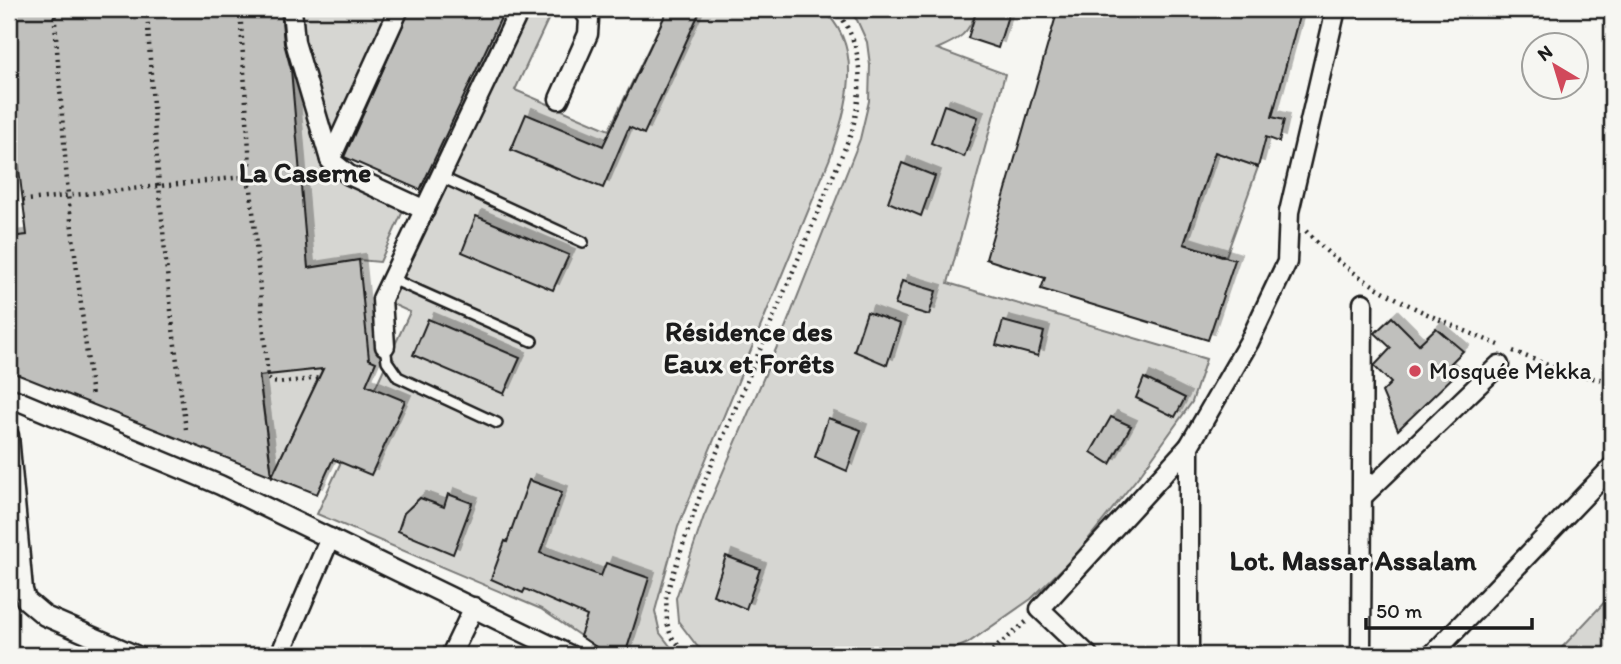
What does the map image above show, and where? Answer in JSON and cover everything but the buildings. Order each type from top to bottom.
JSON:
[{"type":"street","points":[[292,9],[295,42],[330,160],[349,175],[425,210]]},
{"type":"street","points":[[330,160],[399,9]]},
{"type":"street","points":[[384,346],[382,299],[520,9]]},
{"type":"street","points":[[559,99],[588,34],[589,19],[583,9]]},
{"type":"street","points":[[1088,655],[1040,609],[1189,446],[1249,342],[1287,262],[1289,212],[1336,9]]},
{"type":"street","points":[[1361,655],[1363,303]]},
{"type":"street","points":[[1363,497],[1499,365]]},
{"type":"street","points":[[9,397],[220,485],[570,655]]},
{"type":"street","points":[[9,436],[26,600],[45,616],[135,655]]},
{"type":"street","points":[[1189,446],[1189,655]]},
{"type":"street","points":[[1432,655],[1612,467]]},
{"type":"street","points":[[281,655],[330,538]]},
{"type":"street","points":[[452,655],[474,607]]},
{"type":"lane","points":[[441,177],[583,242]]},
{"type":"lane","points":[[392,279],[531,341]]},
{"type":"lane","points":[[384,346],[387,361],[398,377],[497,423]]},
{"type":"path","points":[[54,9],[68,195],[92,397]]},
{"type":"path","points":[[147,9],[158,187],[186,429]]},
{"type":"path","points":[[240,9],[250,166],[243,177]]},
{"type":"path","points":[[687,655],[671,636],[667,623],[666,595],[706,478],[852,131],[860,101],[860,74],[855,46],[848,25],[835,9]]},
{"type":"path","points":[[9,202],[243,177],[251,189],[268,378],[271,382],[280,383],[319,378]]},
{"type":"path","points":[[1289,212],[1313,239],[1341,264],[1384,291],[1443,321],[1526,356],[1595,380],[1612,380]]},
{"type":"path","points":[[987,655],[1040,609]]},
{"type":"shaded area","points":[[300,9],[390,9],[330,137],[302,35]]},
{"type":"shaded area","points":[[527,9],[553,9],[515,90],[609,130],[667,11],[663,9],[822,9],[836,25],[849,60],[846,100],[830,158],[678,527],[655,611],[660,633],[677,655],[608,655],[541,609],[317,514],[410,312],[390,303]]},
{"type":"shaded area","points":[[847,9],[977,9],[963,35],[937,49],[1005,74],[948,283],[1206,359],[1192,402],[1142,472],[1074,557],[1031,599],[968,643],[940,655],[709,655],[697,646],[678,621],[676,598],[704,516],[785,328],[860,139],[869,101],[870,65],[867,42],[857,20]]},
{"type":"shaded area","points":[[290,57],[321,165],[340,181],[403,211],[380,262],[359,260],[335,343],[272,476],[253,325],[252,64]]},
{"type":"shaded area","points":[[1215,152],[1258,167],[1226,256],[1184,244]]},
{"type":"shaded area","points":[[1612,594],[1612,655],[1555,655]]},
{"type":"place","name":"Mosquée Mekka","points":[[1415,371]]},
{"type":"district","name":"La Caserne","points":[[305,172]]},
{"type":"district","name":"Résidence des Eaux et Forêts","points":[[749,347]]},
{"type":"district","name":"Lot. Massar Assalam","points":[[1353,560]]}]
